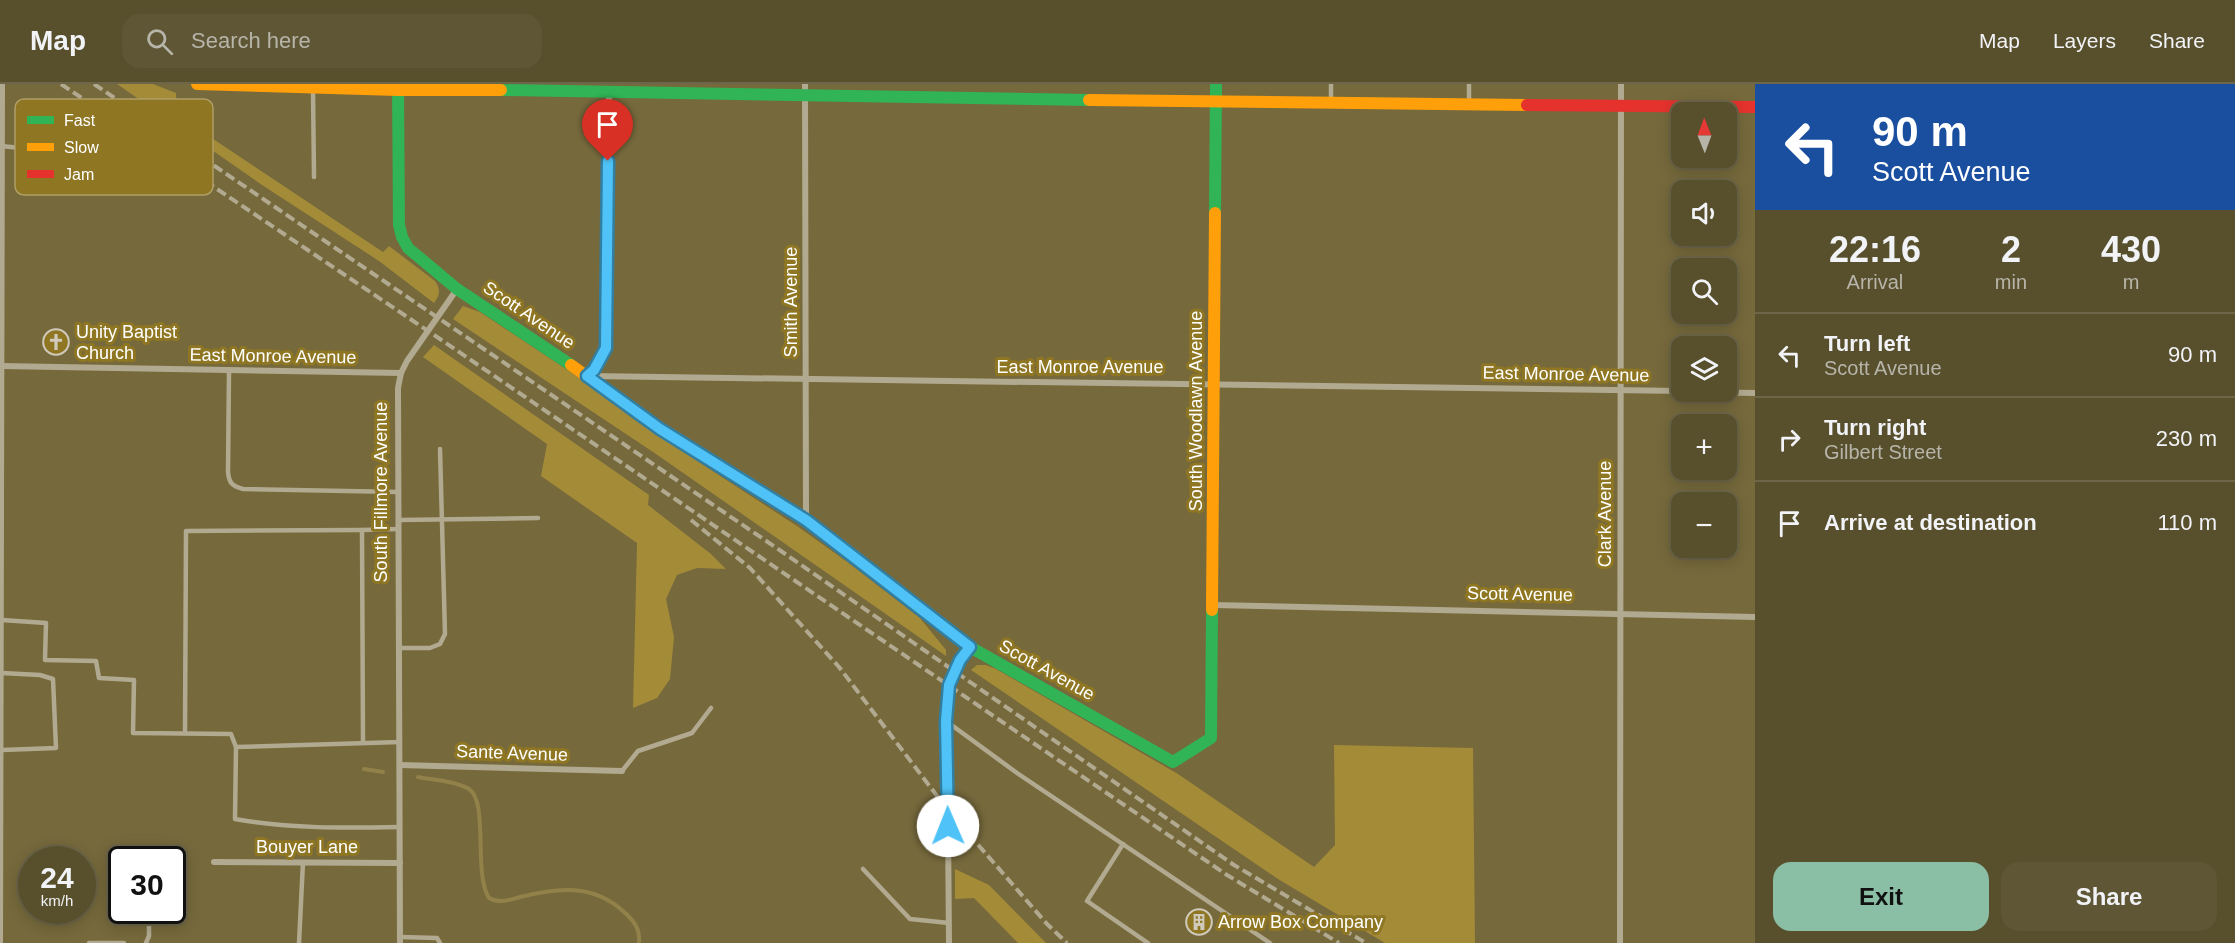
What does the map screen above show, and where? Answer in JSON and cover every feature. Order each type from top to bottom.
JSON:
[{"type":"street","points":[[0,942],[2,84]]},
{"type":"street","points":[[197,84],[609,90],[625,87],[805,90],[1216,102],[1755,106]]},
{"type":"street","name":"South Woodlawn Avenue","points":[[1211,738],[1216,84]]},
{"type":"street","name":"Clark Avenue","points":[[1620,943],[1621,84]]},
{"type":"street","points":[[398,87],[399,225],[402,237],[408,248],[457,289]]},
{"type":"street","points":[[587,376],[594,370],[606,348],[609,90]]},
{"type":"street","name":"Smith Avenue","points":[[805,90],[806,520]]},
{"type":"street","name":"South Fillmore Avenue","points":[[400,940],[398,388],[401,373],[457,289]]},
{"type":"street","name":"Scott Avenue","points":[[457,289],[587,376],[660,429],[806,520],[970,647],[1173,762],[1211,738]]},
{"type":"street","name":"East Monroe Avenue","points":[[1,366],[401,373]]},
{"type":"street","name":"East Monroe Avenue","points":[[587,376],[1671,391]]},
{"type":"street","points":[[1737,393],[1755,393]]},
{"type":"street","name":"Scott Avenue","points":[[1213,605],[1755,617]]},
{"type":"street","points":[[949,943],[946,721],[949,685],[960,660],[970,647]]},
{"type":"street","name":"Sante Avenue","points":[[400,765],[622,771]]},
{"type":"street","name":"Bouyer Lane","points":[[214,862],[400,863]]},
{"type":"lane","points":[[1331,84],[1331,102]]},
{"type":"lane","points":[[1469,84],[1469,103]]},
{"type":"lane","points":[[313,87],[314,177]]},
{"type":"lane","points":[[2,146],[15,147]]},
{"type":"lane","points":[[229,370],[228,472],[229,480],[234,486],[243,489],[399,492]]},
{"type":"lane","points":[[399,648],[430,648],[440,644],[445,634],[440,449]]},
{"type":"lane","points":[[399,520],[538,518]]},
{"type":"lane","points":[[184,733],[186,531],[399,529]]},
{"type":"lane","points":[[362,530],[363,743]]},
{"type":"lane","points":[[2,620],[46,623],[45,660],[96,661],[99,678],[134,680],[133,733],[231,734],[236,747],[235,819],[263,824],[348,828],[400,827]]},
{"type":"lane","points":[[2,673],[40,675],[53,679],[56,748],[2,750]]},
{"type":"lane","points":[[622,771],[639,751],[692,733],[711,708]]},
{"type":"lane","points":[[946,721],[1017,773],[1270,943]]},
{"type":"lane","points":[[236,747],[400,742]]},
{"type":"lane","points":[[1123,844],[1087,902],[1148,943]]},
{"type":"lane","points":[[299,943],[303,862]]},
{"type":"lane","points":[[863,869],[910,919],[949,923]]},
{"type":"lane","points":[[146,943],[149,936],[149,924]]},
{"type":"lane","points":[[400,940],[437,938],[440,943]]},
{"type":"lane","points":[[89,943],[124,943]]},
{"type":"shaded area","points":[[117,84],[153,84],[176,93],[176,99],[139,99]]},
{"type":"shaded area","points":[[213,139],[383,252],[389,246],[435,281],[439,292],[438,297],[434,303],[379,261],[213,151]]},
{"type":"shaded area","points":[[463,306],[480,312],[575,375],[639,423],[797,526],[846,561],[920,618],[946,650],[946,656],[656,454],[453,319]]},
{"type":"shaded area","points":[[434,345],[649,495],[648,505],[711,554],[726,569],[697,568],[677,575],[666,599],[674,637],[670,679],[657,698],[633,708],[637,543],[541,476],[547,444],[423,357]]},
{"type":"shaded area","points":[[977,665],[986,665],[996,669],[1178,774],[1314,867],[1335,845],[1334,745],[1473,748],[1475,943],[1385,943],[1278,879],[971,670]]},
{"type":"shaded area","points":[[955,869],[989,885],[1046,943],[1018,943],[974,898],[955,899]]},
{"type":"waterway","points":[[364,769],[383,772]]},
{"type":"waterway","points":[[418,777],[457,784],[469,789],[475,796],[480,823],[482,873],[484,887],[489,898],[500,901],[548,891],[587,892],[600,896],[628,915],[637,929],[639,943]]},
{"type":"railway","points":[[61,84],[83,99]]},
{"type":"railway","points":[[94,84],[116,99]]},
{"type":"railway","points":[[213,165],[781,551],[1234,865],[1366,943]]},
{"type":"railway","points":[[213,186],[1227,875],[1339,943]]},
{"type":"railway","points":[[691,520],[750,568],[839,667],[947,809],[1047,924],[1067,943]]},
{"type":"traffic: fast","points":[[398,84],[399,225],[408,248],[457,289],[571,365]]},
{"type":"traffic: fast","points":[[1215,213],[1216,84]]},
{"type":"traffic: fast","points":[[501,90],[1089,100]]},
{"type":"traffic: fast","points":[[824,534],[970,647],[1173,762],[1211,738],[1212,610]]},
{"type":"traffic: slow","points":[[197,84],[398,90],[501,90]]},
{"type":"traffic: slow","points":[[1089,100],[1527,105]]},
{"type":"traffic: slow","points":[[1212,610],[1215,213]]},
{"type":"traffic: slow","points":[[571,365],[660,429],[806,520],[824,534]]},
{"type":"traffic: jam","points":[[1527,105],[1755,107]]},
{"type":"place","name":"Unity Baptist Church","points":[[56,342]]},
{"type":"place","name":"Arrow Box Company","points":[[1199,922]]},
{"type":"route","points":[[608,161],[606,348],[594,370],[587,376],[660,429],[806,520],[970,647],[960,660],[949,685],[946,721],[948,826]]}]
